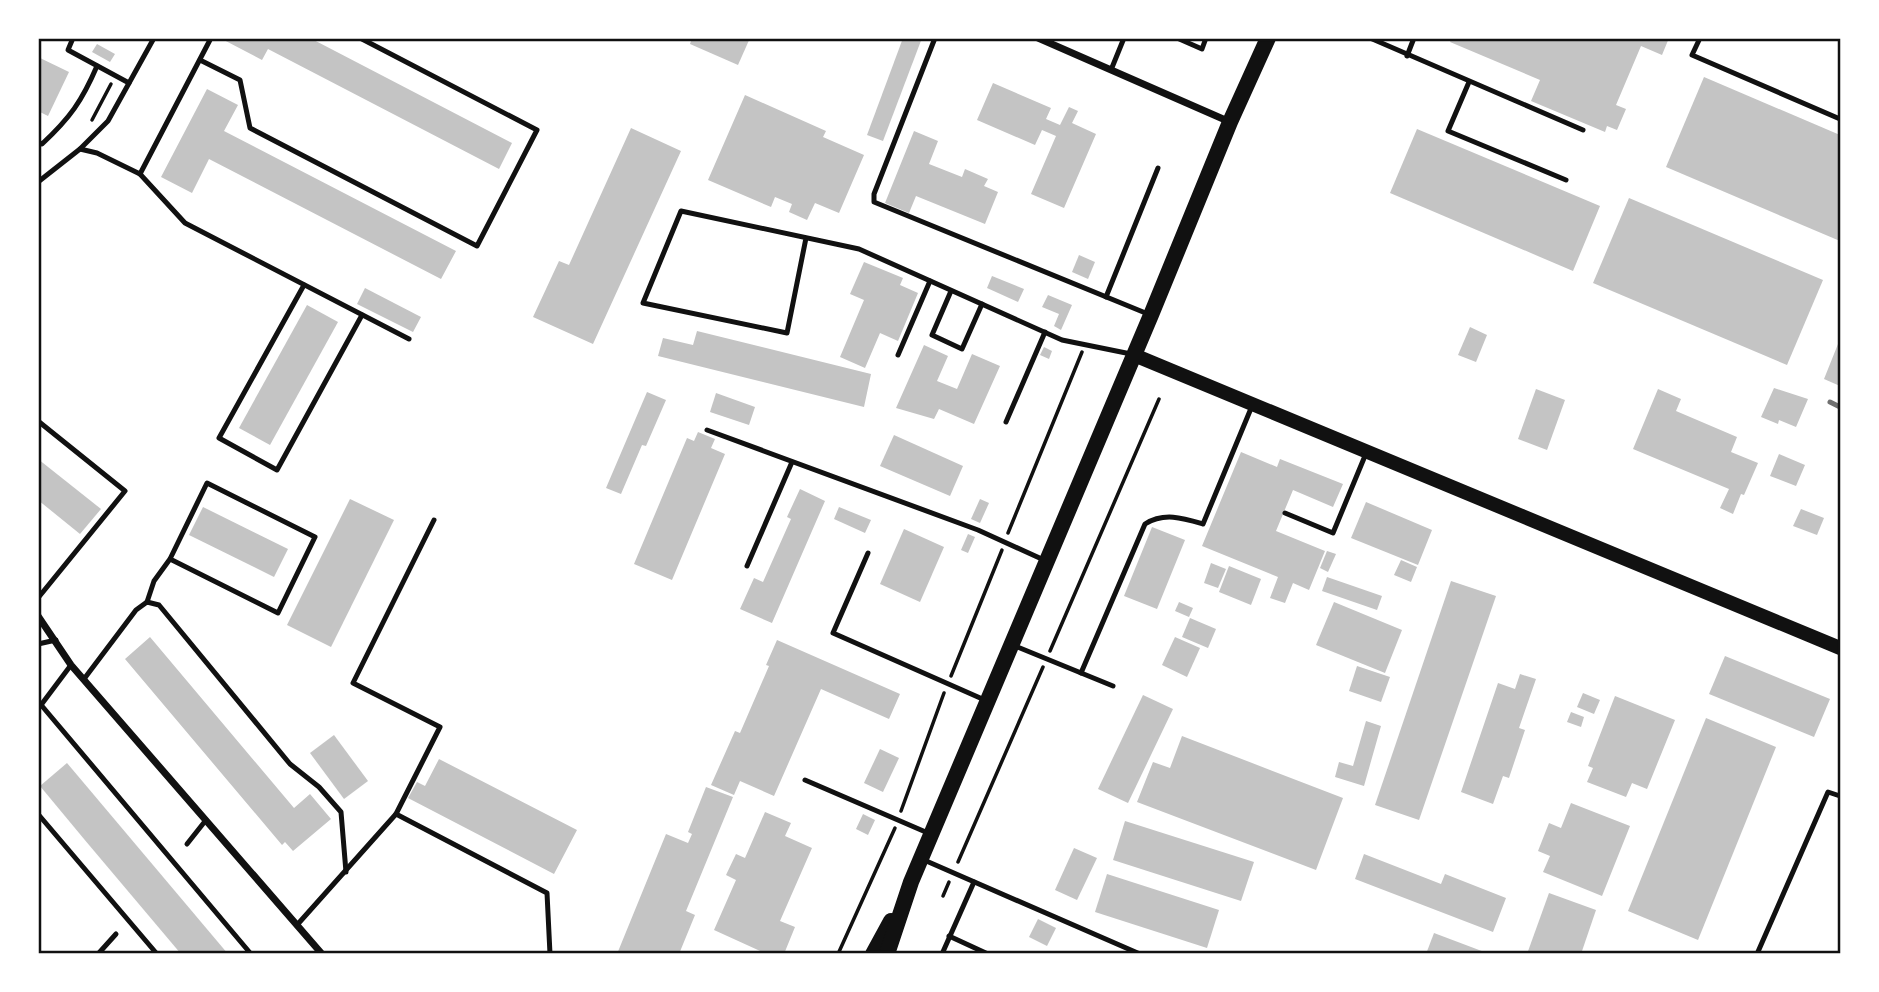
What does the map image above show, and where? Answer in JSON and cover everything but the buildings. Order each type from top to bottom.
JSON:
[{"type":"main road","points":[[887,954],[906,895],[1135,355],[1230,122],[1268,38]]},
{"type":"main road","points":[[1135,355],[1840,648]]},
{"type":"main road","points":[[873,954],[906,895]]},
{"type":"street","points":[[1038,38],[1230,122]]},
{"type":"street","points":[[38,616],[71,665],[322,954]]},
{"type":"lane","points":[[73,38],[68,50],[129,83]]},
{"type":"lane","points":[[38,182],[80,149],[108,121],[154,38]]},
{"type":"lane","points":[[140,174],[211,38]]},
{"type":"lane","points":[[200,60],[240,80],[250,128],[477,246],[537,130],[360,38]]},
{"type":"lane","points":[[935,38],[874,194],[874,202],[1151,315]]},
{"type":"lane","points":[[1111,70],[1124,38]]},
{"type":"lane","points":[[1177,38],[1202,49],[1206,38]]},
{"type":"lane","points":[[1370,38],[1583,130]]},
{"type":"lane","points":[[1407,56],[1414,38]]},
{"type":"lane","points":[[1700,38],[1692,55],[1840,119]]},
{"type":"lane","points":[[38,142],[42,144],[66,121],[85,94],[97,66]]},
{"type":"lane","points":[[1469,82],[1448,131],[1566,180]]},
{"type":"lane","points":[[80,149],[97,153],[140,174],[185,223],[409,339]]},
{"type":"lane","points":[[1106,297],[1158,168]]},
{"type":"lane","points":[[806,238],[787,333],[643,303],[681,211],[859,249],[1062,340],[1135,355]]},
{"type":"lane","points":[[898,355],[930,281]]},
{"type":"lane","points":[[304,285],[219,438],[277,470],[362,315]]},
{"type":"lane","points":[[951,291],[932,335],[962,349],[982,304]]},
{"type":"lane","points":[[1006,422],[1045,332]]},
{"type":"lane","points":[[1081,673],[1146,524],[1156,518],[1180,517],[1203,524],[1252,404]]},
{"type":"lane","points":[[38,421],[124,491],[38,598]]},
{"type":"lane","points":[[707,430],[978,530],[1047,561]]},
{"type":"lane","points":[[1285,513],[1333,533],[1367,451]]},
{"type":"lane","points":[[747,566],[792,462]]},
{"type":"lane","points":[[84,679],[136,610],[147,602],[154,581],[170,559],[207,483],[315,537],[278,613],[170,559]]},
{"type":"lane","points":[[298,925],[396,814],[440,727],[353,683],[434,520]]},
{"type":"lane","points":[[868,553],[833,634],[988,701]]},
{"type":"lane","points":[[147,602],[159,605],[290,764],[319,786],[341,812],[346,872]]},
{"type":"lane","points":[[38,645],[56,640]]},
{"type":"lane","points":[[1012,645],[1113,687]]},
{"type":"lane","points":[[71,665],[40,707],[251,954]]},
{"type":"lane","points":[[805,780],[931,835]]},
{"type":"lane","points":[[1757,954],[1828,792],[1840,796]]},
{"type":"lane","points":[[38,814],[157,954]]},
{"type":"lane","points":[[396,814],[547,893],[551,954]]},
{"type":"lane","points":[[187,844],[206,820]]},
{"type":"lane","points":[[921,859],[1140,954]]},
{"type":"lane","points":[[942,954],[974,882]]},
{"type":"lane","points":[[98,954],[116,934]]},
{"type":"lane","points":[[950,936],[988,954]]},
{"type":"lane","points":[[309,954],[315,946]]},
{"type":"path","points":[[89,125],[116,76]]},
{"type":"path","points":[[838,954],[898,820],[947,684],[1085,345]]},
{"type":"railway","points":[[1830,402],[1840,407]]}]
